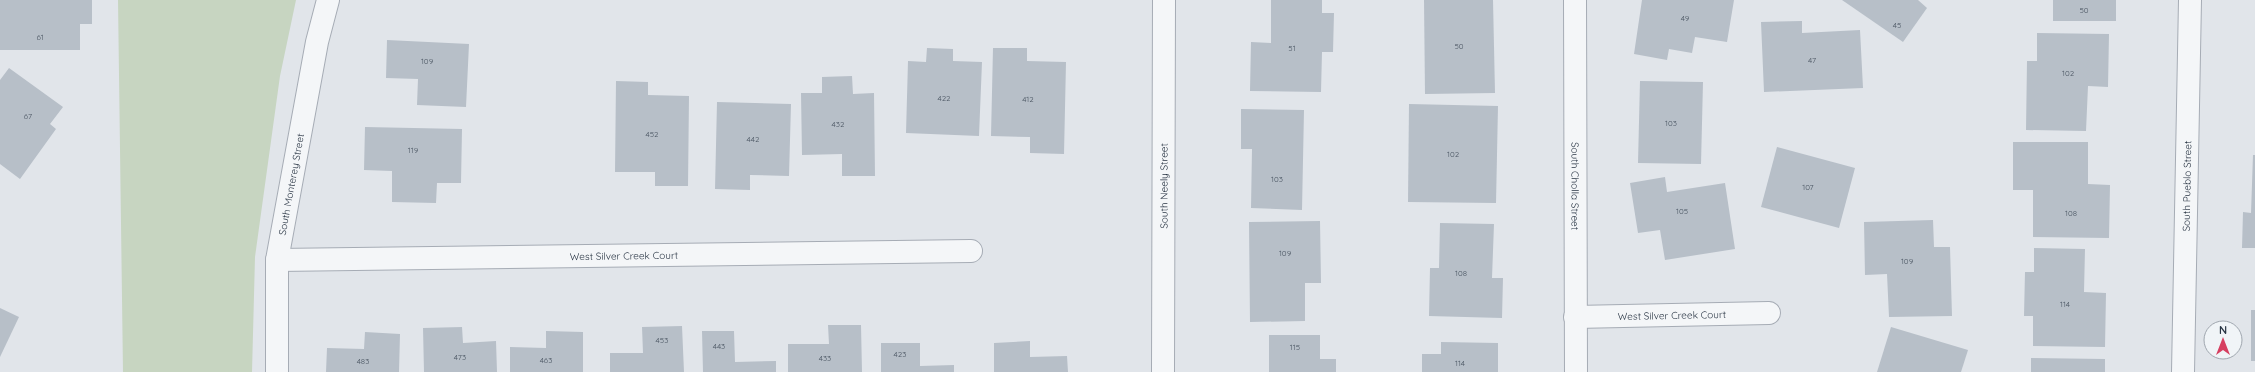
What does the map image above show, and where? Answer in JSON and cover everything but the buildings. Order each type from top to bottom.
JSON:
[{"type":"street","name":"South Monterey Street","points":[[277,372],[277,260],[317,42],[328,0]]},
{"type":"street","name":"South Neely Street","points":[[1163,372],[1164,0]]},
{"type":"street","name":"South Cholla Street","points":[[1575,0],[1576,372]]},
{"type":"street","name":"South Pueblo Street","points":[[2183,372],[2190,0]]},
{"type":"street","name":"West Silver Creek Court","points":[[277,260],[971,251]]},
{"type":"street","name":"West Silver Creek Court","points":[[1575,317],[1769,313]]},
{"type":"green space","points":[[118,0],[296,0],[280,76],[255,257],[252,372],[123,372]]}]
